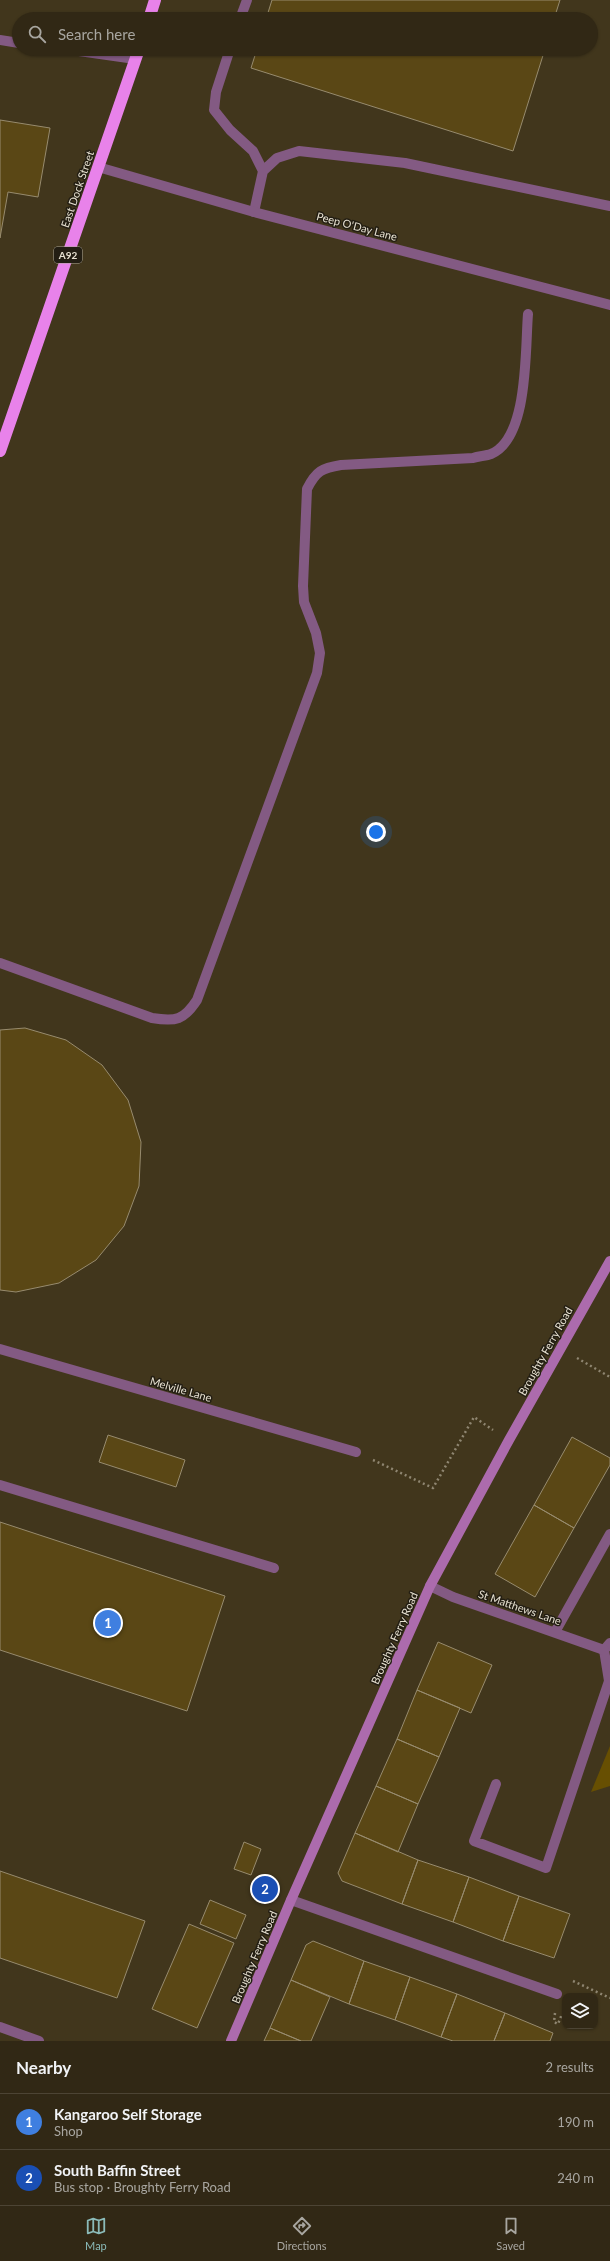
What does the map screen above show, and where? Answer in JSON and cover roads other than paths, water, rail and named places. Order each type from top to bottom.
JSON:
[{"type":"highway","points":[[151,12],[155,0]]},
{"type":"highway","name":"East Dock Street","points":[[0,451],[136,56]]},
{"type":"street","points":[[243,12],[247,0]]},
{"type":"street","points":[[0,40],[12,42]]},
{"type":"street","points":[[228,56],[216,92],[214,110],[230,130],[253,151],[263,171]]},
{"type":"street","points":[[254,212],[263,171],[277,158],[299,150],[405,162],[610,206]]},
{"type":"street","name":"Peep O'Day Lane","points":[[98,167],[254,212],[610,305]]},
{"type":"street","points":[[0,963],[152,1018],[170,1021],[187,1015],[197,1000],[317,673],[320,652],[316,633],[304,602],[303,586],[305,508],[307,489],[313,477],[324,468],[473,458],[492,453],[507,441],[518,422],[522,399],[528,314]]},
{"type":"street","name":"Broughty Ferry Road","points":[[231,2041],[291,1900],[430,1586],[610,1261]]},
{"type":"street","name":"Melville Lane","points":[[0,1349],[356,1452]]},
{"type":"street","points":[[0,1485],[274,1568]]},
{"type":"street","points":[[555,1632],[610,1534]]},
{"type":"street","name":"St Matthews Lane","points":[[430,1586],[453,1597],[555,1632],[607,1646]]},
{"type":"street","points":[[496,1784],[474,1841],[546,1868],[609,1681],[607,1646]]},
{"type":"street","points":[[291,1900],[557,1994]]},
{"type":"street","points":[[0,2027],[38,2041]]},
{"type":"place","name":"Kangaroo Self Storage","points":[[108,1623]]},
{"type":"place","name":"South Baffin Street","points":[[265,1889]]}]
